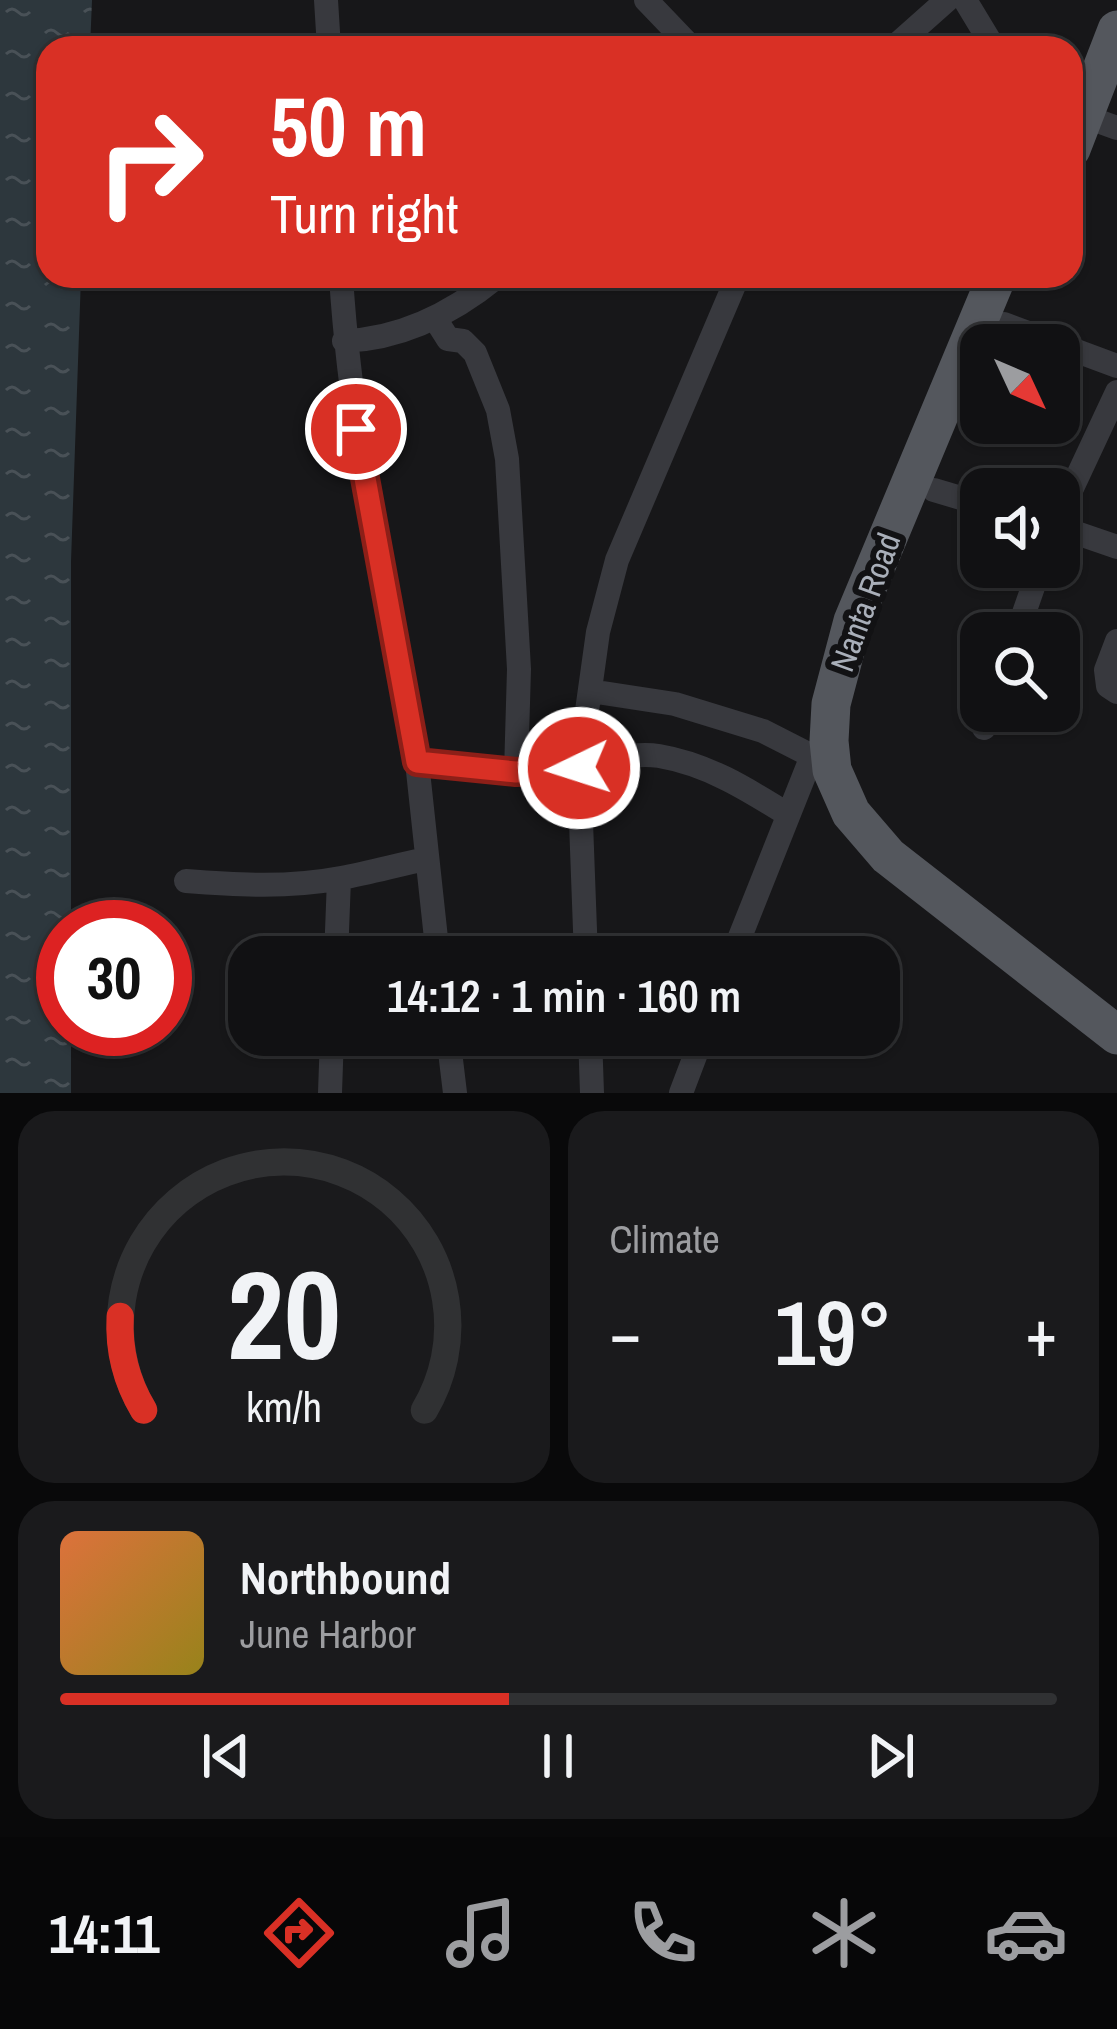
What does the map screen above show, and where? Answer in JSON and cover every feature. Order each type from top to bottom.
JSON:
[{"type":"main road","points":[[1086,121],[1105,0]]},
{"type":"main road","points":[[1086,121],[1117,30]]},
{"type":"main road","name":"Nanta Road","points":[[992,288],[853,621],[831,704],[832,770],[851,813],[888,856],[1117,1035]]},
{"type":"main road","points":[[1003,324],[1017,288]]},
{"type":"main road","name":"Nanta Road","points":[[828,742],[960,428]]},
{"type":"main road","name":"Nanta Road","points":[[828,742],[848,763],[884,820],[1117,1006]]},
{"type":"street","points":[[326,0],[328,36]]},
{"type":"street","points":[[646,0],[681,36]]},
{"type":"street","points":[[906,36],[947,0]]},
{"type":"street","points":[[965,0],[987,36]]},
{"type":"street","points":[[342,288],[356,429],[417,762],[435,936]]},
{"type":"street","points":[[344,341],[371,340],[436,320],[483,288]]},
{"type":"street","points":[[585,936],[579,768],[598,632],[617,560],[734,288]]},
{"type":"street","points":[[436,320],[448,339],[463,341],[475,353],[498,410],[507,459],[519,669],[516,772]]},
{"type":"street","points":[[1080,356],[1117,366]]},
{"type":"street","points":[[1080,471],[1117,392]]},
{"type":"street","points":[[934,490],[960,498]]},
{"type":"street","points":[[1080,534],[1117,547]]},
{"type":"street","points":[[1117,641],[1106,670],[1108,686],[1117,692]]},
{"type":"street","points":[[590,691],[675,704],[763,731],[828,742],[787,814],[740,936]]},
{"type":"street","points":[[417,762],[516,772],[579,768],[633,754],[659,756],[703,767],[787,814]]},
{"type":"street","points":[[186,881],[244,885],[340,879],[426,859]]},
{"type":"street","points":[[337,936],[340,879]]},
{"type":"street","points":[[330,1093],[331,1056]]},
{"type":"street","points":[[451,1056],[455,1093]]},
{"type":"street","points":[[591,1056],[592,1093]]},
{"type":"street","points":[[681,1093],[695,1056]]},
{"type":"water","points":[[0,0],[92,0],[90,36],[36,36],[36,288],[81,288],[71,561],[71,900],[36,900],[36,1056],[71,1056],[71,1093],[0,1093]]},
{"type":"route","points":[[356,429],[417,762],[516,772],[579,768]]}]
